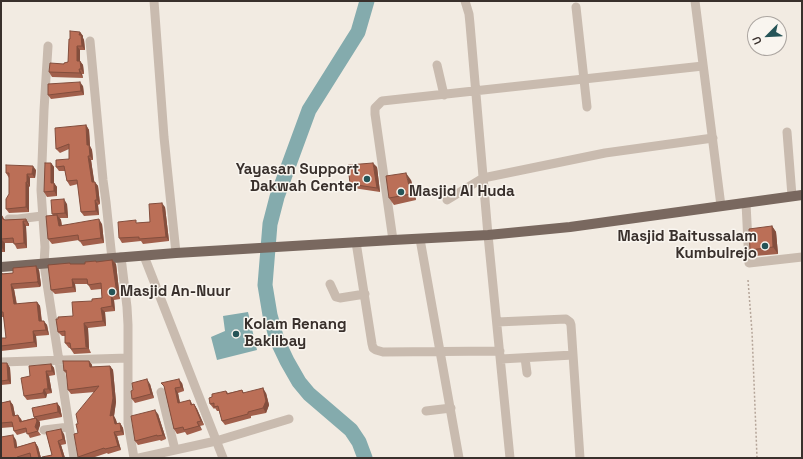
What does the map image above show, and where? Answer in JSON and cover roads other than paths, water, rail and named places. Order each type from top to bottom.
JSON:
[{"type":"main road","points":[[1,267],[176,253],[488,236],[584,225],[797,196]]},
{"type":"street","points":[[154,1],[164,137],[176,253]]},
{"type":"street","points":[[465,1],[469,14],[488,236],[510,458]]},
{"type":"street","points":[[695,1],[721,206]]},
{"type":"street","points":[[576,7],[587,107]]},
{"type":"street","points":[[90,42],[106,202],[127,307],[128,423],[134,458]]},
{"type":"street","points":[[48,46],[41,190],[45,247],[44,264],[74,458]]},
{"type":"street","points":[[436,64],[444,95]]},
{"type":"street","points":[[393,240],[378,144],[375,114],[375,108],[382,101],[703,66]]},
{"type":"street","points":[[787,132],[797,196]]},
{"type":"street","points":[[447,200],[483,178],[605,153],[713,138]]},
{"type":"street","points":[[746,203],[749,263],[802,258]]},
{"type":"street","points":[[9,219],[42,216]]},
{"type":"street","points":[[420,239],[459,458]]},
{"type":"street","points":[[356,242],[372,344],[373,348],[376,350],[383,352],[440,352],[500,355],[525,358],[573,355]]},
{"type":"street","points":[[144,256],[223,458]]},
{"type":"street","points":[[330,284],[336,297],[340,298],[365,294]]},
{"type":"street","points":[[497,322],[568,320],[571,325],[580,458]]},
{"type":"street","points":[[1,362],[128,358]]},
{"type":"street","points":[[525,358],[527,374]]},
{"type":"street","points":[[161,392],[175,450]]},
{"type":"street","points":[[426,411],[451,408]]},
{"type":"street","points":[[139,458],[216,441],[289,419]]},
{"type":"street","points":[[44,430],[69,427]]},
{"type":"water","name":"Kolam Renang Baklibay","points":[[248,312],[257,350],[217,360],[211,337],[225,331],[223,316]]},
{"type":"waterway","points":[[365,458],[359,442],[351,430],[309,394],[299,382],[277,340],[270,315],[265,285],[270,224],[277,197],[309,110],[358,32],[367,1]]},
{"type":"place","name":"Yayasan Support Dakwah Center","points":[[367,179]]},
{"type":"place","name":"Masjid Al Huda","points":[[401,192]]},
{"type":"place","name":"Masjid Baitussalam Kumbulrejo","points":[[765,246]]},
{"type":"place","name":"Masjid An-Nuur","points":[[112,292]]},
{"type":"place","name":"Kolam Renang Baklibay","points":[[236,334]]}]
